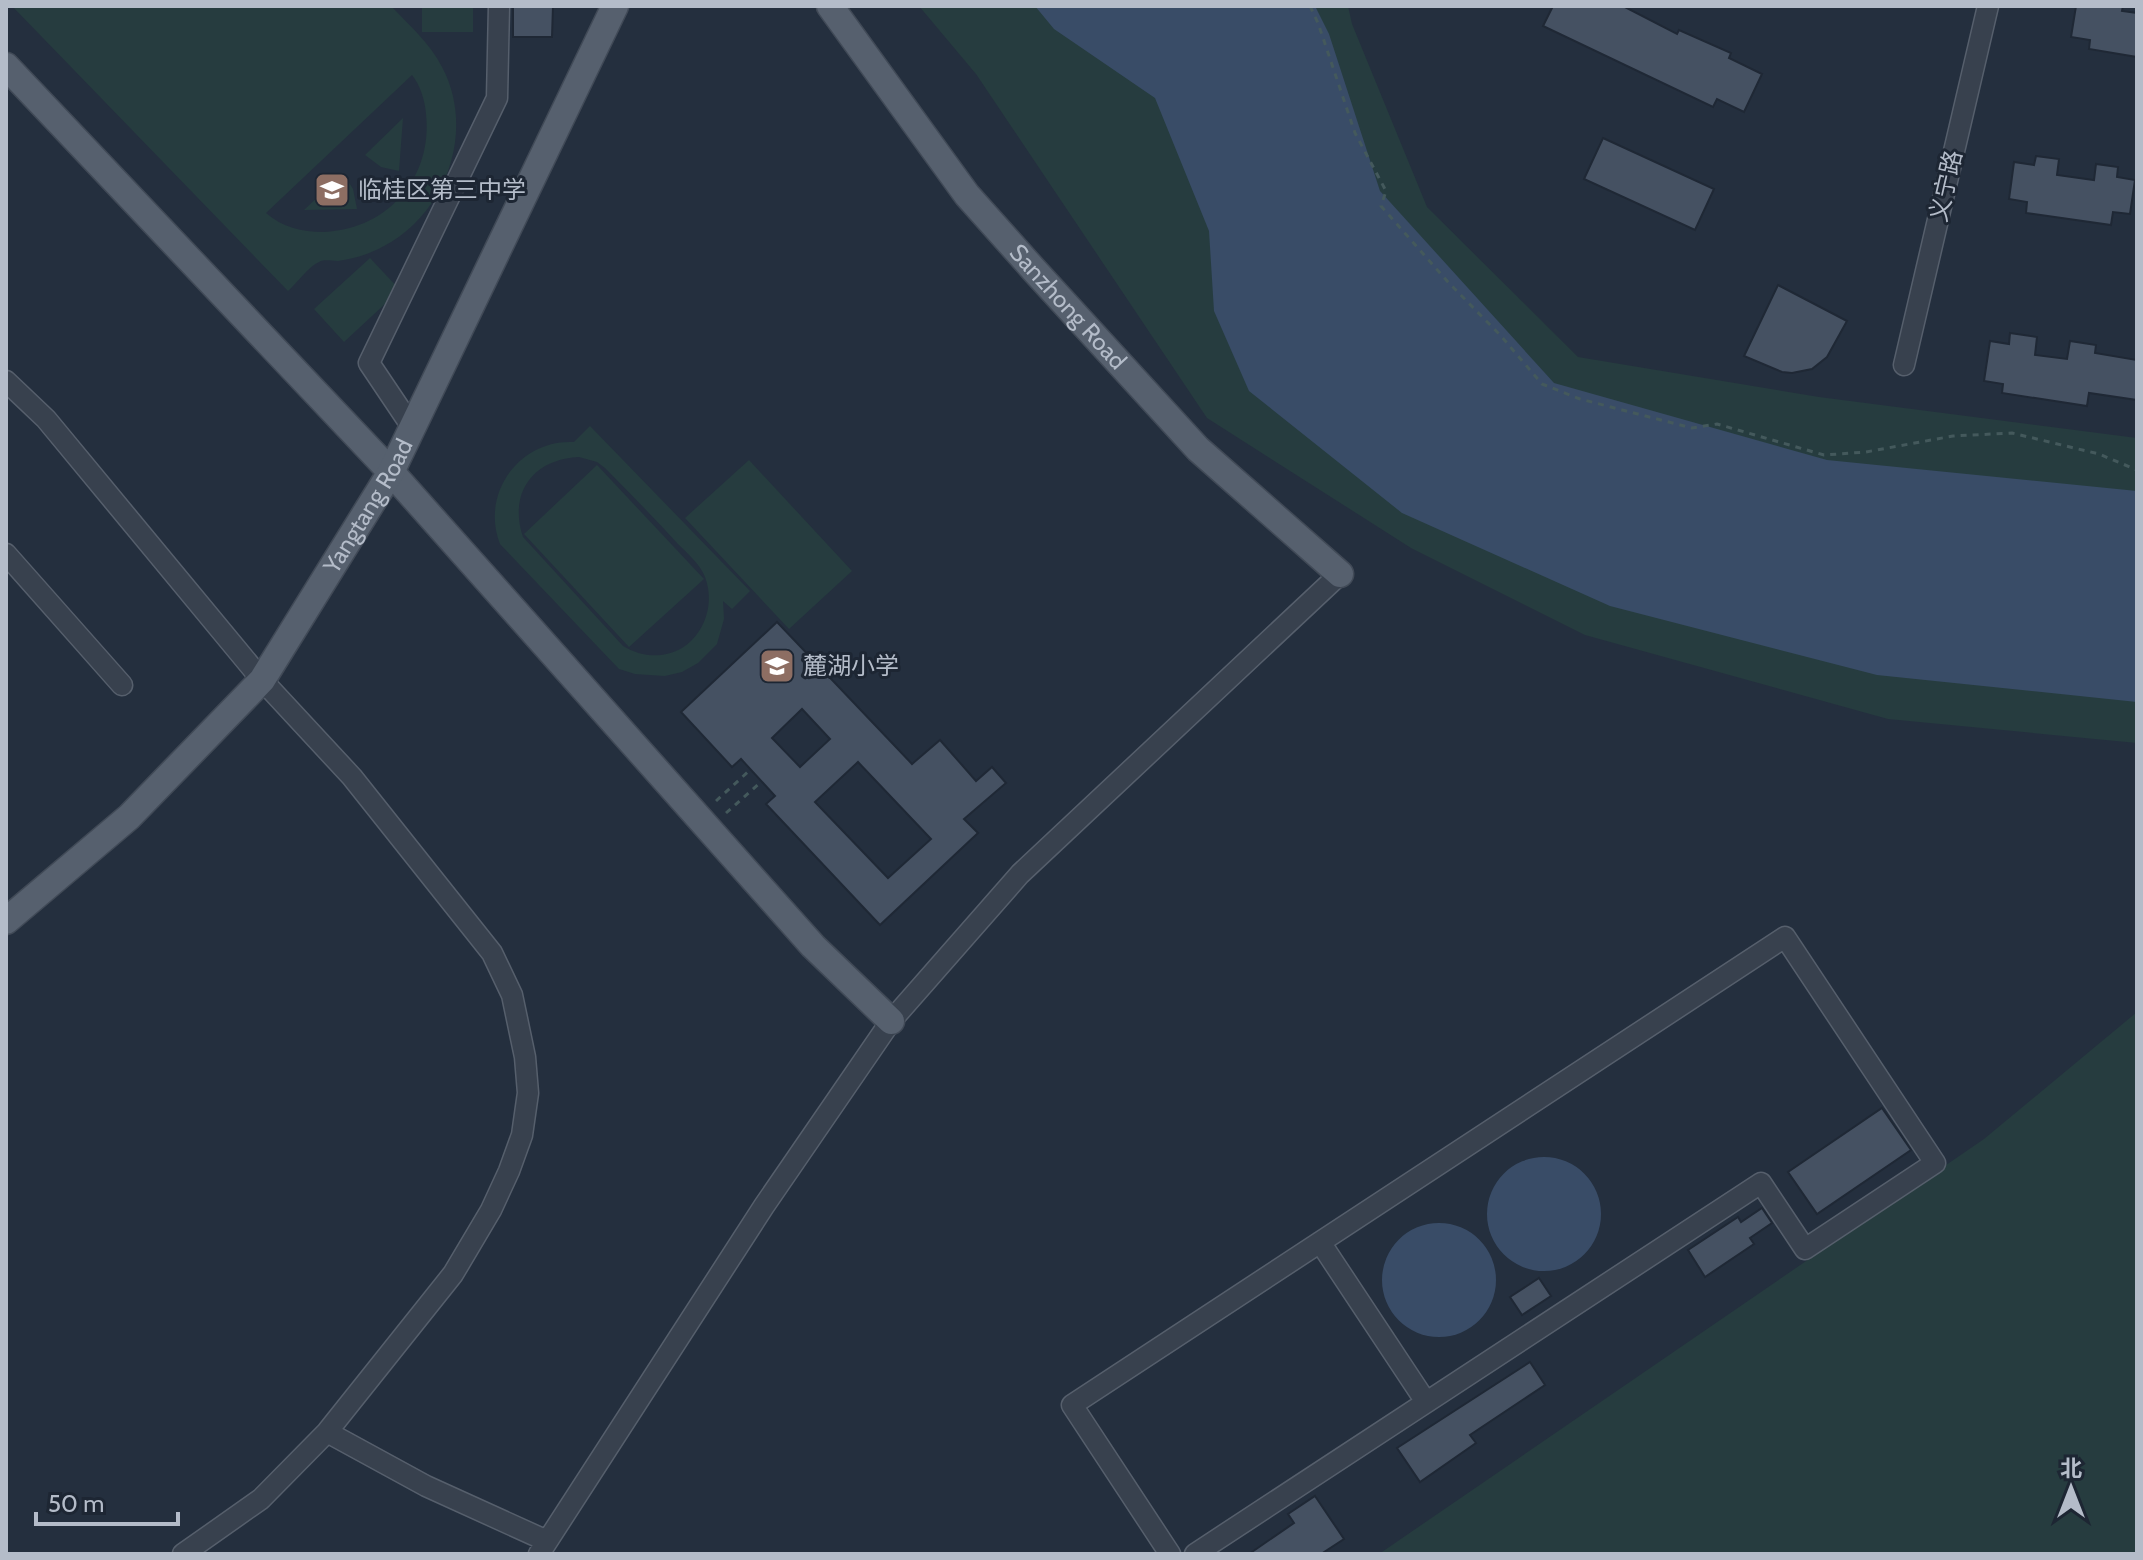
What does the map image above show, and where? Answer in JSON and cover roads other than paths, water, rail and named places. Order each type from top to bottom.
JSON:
[{"type":"main road","name":"Yangtang Road","points":[[6,921],[129,817],[262,680],[391,472],[615,6]]},
{"type":"main road","name":"Sanzhong Road","points":[[830,6],[967,195],[1034,270],[1198,449],[1340,574]]},
{"type":"main road","points":[[6,66],[391,472],[813,946],[891,1021]]},
{"type":"street","points":[[412,427],[369,363],[497,98],[499,6]]},
{"type":"street","name":"义宁路","points":[[1904,365],[1988,6]]},
{"type":"street","points":[[6,381],[46,419],[262,680],[352,777],[492,953],[512,995],[525,1057],[528,1093],[522,1135],[491,1210],[453,1274],[327,1432],[261,1499],[183,1554]]},
{"type":"street","points":[[6,554],[122,685]]},
{"type":"street","points":[[327,1432],[543,1548],[764,1206],[891,1021],[1020,874],[1340,574]]},
{"type":"street","points":[[1170,1554],[1072,1405],[1785,937],[1935,1163],[1805,1249],[1761,1183],[1195,1554]]},
{"type":"street","points":[[1320,1242],[1426,1402]]},
{"type":"water","points":[[1035,6],[1315,6],[1329,34],[1380,191],[1554,383],[1827,460],[2137,491],[2137,702],[1877,675],[1610,606],[1402,513],[1249,391],[1214,311],[1209,231],[1155,98],[1054,29]]},
{"type":"water","points":[[1544,1157],[1576,1166],[1592,1182],[1601,1214],[1592,1246],[1576,1262],[1544,1271],[1512,1262],[1496,1246],[1487,1214],[1496,1182],[1512,1166]]},
{"type":"water","points":[[1439,1223],[1471,1232],[1487,1248],[1496,1280],[1487,1312],[1471,1328],[1439,1337],[1407,1328],[1391,1312],[1382,1280],[1391,1248],[1407,1232]]},
{"type":"place","name":"临桂区第三中学","points":[[332,190]]},
{"type":"place","name":"麓湖小学","points":[[777,666]]}]
